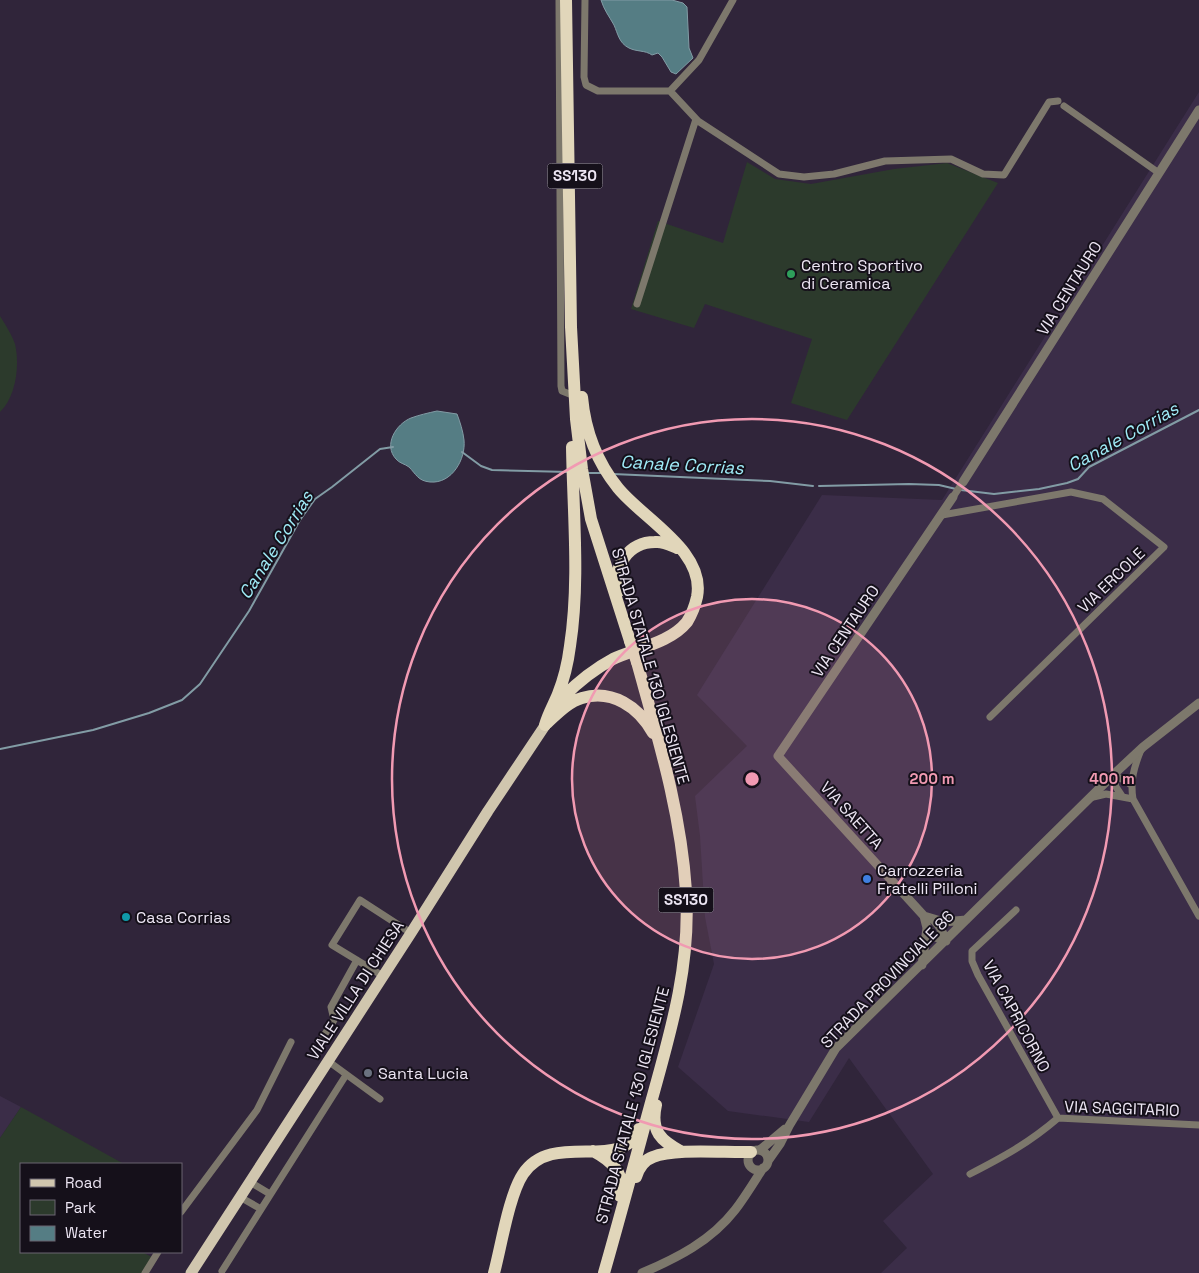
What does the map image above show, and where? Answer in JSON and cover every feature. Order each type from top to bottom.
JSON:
[{"type":"highway","name":"SS130","points":[[566,0],[571,327],[577,469]]},
{"type":"highway","name":"SS130","points":[[573,0],[578,353],[576,419]]},
{"type":"highway","points":[[545,725],[547,716],[558,693],[566,666],[572,633],[579,487],[572,395],[571,327]]},
{"type":"highway","points":[[562,698],[585,676],[613,659],[667,637],[679,630],[687,621],[696,602],[698,581],[691,563],[682,549],[630,501],[614,483],[605,469],[588,430],[583,405],[578,353]]},
{"type":"highway","name":"STRADA STATALE 130 IGLESIENTE","points":[[579,487],[636,662],[652,726],[668,775],[679,826],[686,893],[684,962],[675,1015],[604,1273]]},
{"type":"highway","points":[[629,640],[628,620],[617,580],[620,564],[632,549],[643,543],[662,542],[682,549]]},
{"type":"highway","points":[[545,725],[563,708],[580,698],[607,696],[618,699],[639,712],[652,726]]},
{"type":"highway","points":[[494,1273],[513,1195],[526,1169],[537,1160],[554,1153],[569,1151],[594,1152],[629,1145],[636,1137],[652,1081],[664,1056]]},
{"type":"highway","points":[[664,1056],[661,1085],[655,1110],[656,1130],[662,1140],[683,1152]]},
{"type":"highway","points":[[594,1152],[610,1161],[621,1179],[622,1190],[615,1216],[614,1238]]},
{"type":"highway","points":[[614,1238],[624,1218],[638,1170],[642,1164],[654,1156],[683,1152],[729,1153],[752,1158]]},
{"type":"main road","name":"VIALE VILLA DI CHIESA","points":[[191,1273],[562,698]]},
{"type":"street","points":[[559,0],[561,386],[562,391],[572,395]]},
{"type":"street","points":[[585,0],[584,77],[586,85],[598,91],[670,91],[699,60],[733,0]]},
{"type":"street","points":[[670,91],[696,119],[779,174],[804,177],[834,174],[885,161],[951,159],[983,174],[1004,175],[1050,102],[1061,104],[1159,173]]},
{"type":"street","name":"VIA CENTAURO","points":[[963,482],[1199,110]]},
{"type":"street","points":[[637,304],[696,119]]},
{"type":"street","points":[[953,497],[963,482]]},
{"type":"street","name":"VIA ERCOLE","points":[[942,515],[1071,492],[1103,499],[1164,547],[990,717]]},
{"type":"street","name":"VIA CENTAURO","points":[[778,756],[953,497]]},
{"type":"street","name":"STRADA PROVINCIALE 86","points":[[642,1273],[674,1260],[710,1236],[734,1212],[780,1144],[836,1048],[1143,746],[1199,704]]},
{"type":"street","points":[[1143,746],[1135,766],[1131,785],[1133,799],[1199,916]]},
{"type":"street","name":"VIA SAETTA","points":[[778,756],[924,916],[944,922],[966,920]]},
{"type":"street","points":[[1113,775],[1131,785]]},
{"type":"street","points":[[1113,775],[1116,787],[1122,796]]},
{"type":"street","points":[[1089,798],[1106,794],[1133,799]]},
{"type":"street","points":[[383,976],[332,945],[360,900],[411,932]]},
{"type":"street","name":"VIA CAPRICORNO","points":[[1016,910],[972,951],[972,961],[989,996],[1058,1118]]},
{"type":"street","name":"VIA SAETTA","points":[[922,964],[927,928],[924,916]]},
{"type":"street","points":[[934,920],[946,941]]},
{"type":"street","points":[[927,928],[933,936],[946,941]]},
{"type":"street","points":[[323,1037],[334,1020],[331,1007],[357,960]]},
{"type":"street","points":[[182,1211],[257,1110],[291,1042]]},
{"type":"street","points":[[328,1062],[380,1099]]},
{"type":"street","points":[[222,1271],[346,1075]]},
{"type":"street","name":"VIA SAGGITARIO","points":[[970,1174],[1036,1137],[1058,1118],[1199,1125]]},
{"type":"street","name":"STRADA PROVINCIALE 86","points":[[748,1190],[752,1158],[789,1126]]},
{"type":"street","points":[[765,1153],[765,1165],[757,1170],[752,1158],[765,1153]]},
{"type":"street","points":[[250,1182],[270,1194]]},
{"type":"street","points":[[240,1197],[261,1210]]},
{"type":"street","points":[[145,1273],[157,1253]]},
{"type":"shaded area","points":[[1199,92],[1199,1273],[881,1273],[907,1248],[883,1221],[933,1174],[849,1058],[809,1122],[728,1111],[678,1067],[714,964],[705,917],[700,836],[695,796],[747,746],[697,695],[822,495],[942,500]]},
{"type":"shaded area","points":[[0,1096],[21,1107],[0,1138]]},
{"type":"green space","name":"Centro Sportivo di Ceramica","points":[[747,162],[775,179],[811,184],[894,169],[947,163],[998,183],[847,420],[791,403],[812,339],[705,304],[694,328],[631,309],[658,221],[723,243]]},
{"type":"green space","points":[[0,316],[15,344],[17,371],[10,398],[0,412]]},
{"type":"green space","points":[[21,1107],[122,1163],[20,1163],[20,1253],[144,1253],[152,1257],[143,1273],[0,1273],[0,1138]]},
{"type":"water","points":[[601,0],[672,0],[683,3],[687,7],[689,48],[693,58],[676,74],[671,72],[658,53],[652,55],[626,46],[619,38]]},
{"type":"water","points":[[437,411],[457,414],[463,433],[464,447],[460,462],[451,475],[438,482],[430,482],[420,479],[409,467],[397,460],[392,453],[391,441],[396,430],[406,421]]},
{"type":"waterway","name":"Canale Corrias","points":[[961,490],[994,494],[1039,489],[1067,483],[1078,479],[1089,467],[1199,410]]},
{"type":"waterway","name":"Canale Corrias","points":[[0,749],[93,730],[149,713],[182,700],[200,684],[249,611],[300,520],[315,499],[380,449],[393,447]]},
{"type":"waterway","name":"Canale Corrias","points":[[462,452],[481,466],[492,470],[569,472]]},
{"type":"waterway","name":"Canale Corrias","points":[[588,473],[601,473]]},
{"type":"waterway","name":"Canale Corrias","points":[[613,474],[770,481],[813,486]]},
{"type":"waterway","name":"Canale Corrias","points":[[819,486],[909,484],[939,485],[956,489]]},
{"type":"place","name":"Centro Sportivo di Ceramica","points":[[791,274]]},
{"type":"place","name":"Carrozzeria Fratelli Pilloni","points":[[867,879]]},
{"type":"place","name":"Casa Corrias","points":[[126,917]]},
{"type":"place","name":"Santa Lucia","points":[[368,1073]]}]
